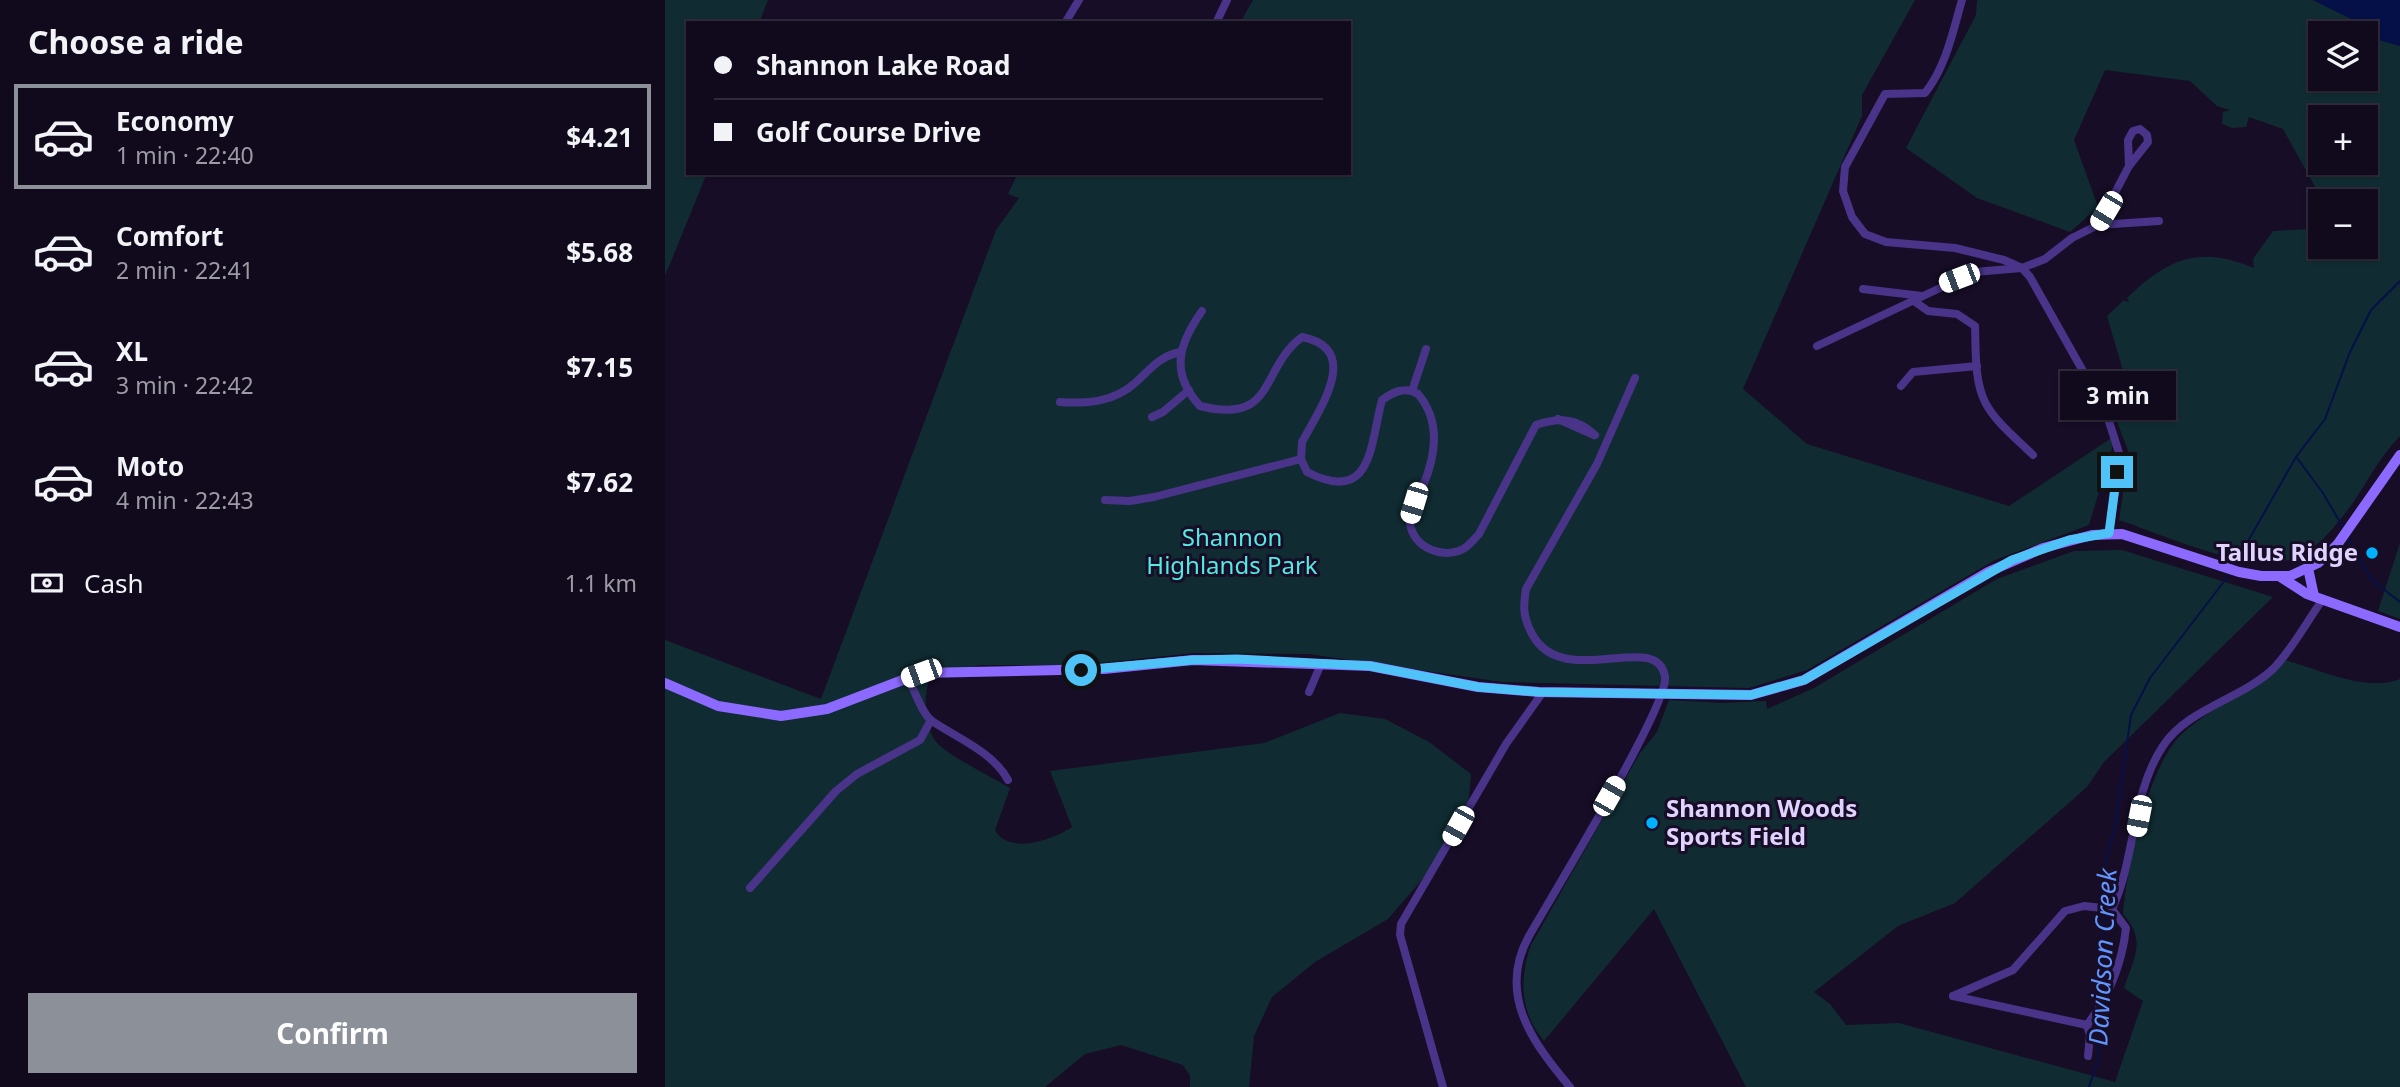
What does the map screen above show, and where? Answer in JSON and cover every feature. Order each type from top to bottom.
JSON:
[{"type":"main road","points":[[665,683],[717,706],[781,716],[827,709],[921,673],[1104,669],[1193,660],[1370,666],[1478,687],[1543,692],[1731,697],[1786,687],[1822,670],[1988,572],[2043,548],[2109,533],[2135,537],[2239,572],[2290,576],[2308,568],[2337,545],[2400,455]]},
{"type":"main road","points":[[2308,568],[2318,598]]},
{"type":"main road","points":[[2279,576],[2292,587],[2318,598],[2400,627]]},
{"type":"street","points":[[1066,21],[1079,0]]},
{"type":"street","points":[[1217,21],[1227,0]]},
{"type":"street","points":[[1962,0],[1956,25],[1933,83],[1924,93],[1885,94],[1845,167],[1843,191],[1852,217],[1865,234],[1886,242],[1955,248],[2004,260],[2022,268],[2031,277],[2106,412],[2120,456],[2109,533]]},
{"type":"street","points":[[2098,225],[2129,166]]},
{"type":"street","points":[[1817,346],[1974,272],[2022,268],[2045,259],[2072,238],[2098,225],[2159,221]]},
{"type":"street","points":[[1863,289],[1918,298],[1928,311],[1957,314],[1975,326],[1977,366],[1983,400],[1992,414],[2033,455]]},
{"type":"street","points":[[1202,311],[1186,334],[1180,352],[1184,385],[1201,406],[1239,410],[1255,403],[1292,344],[1302,337],[1317,340],[1331,356],[1332,381],[1302,442],[1301,459],[1307,472],[1331,482],[1353,478],[1365,468],[1371,457],[1382,400],[1392,393],[1412,391],[1426,404],[1435,445],[1430,466],[1410,516],[1411,529],[1422,546],[1435,551],[1452,553],[1465,548],[1479,534],[1536,425],[1567,419],[1587,427],[1595,435],[1608,439]]},
{"type":"street","points":[[1412,391],[1426,349]]},
{"type":"street","points":[[1060,402],[1097,402],[1117,395],[1133,384],[1156,361],[1180,352]]},
{"type":"street","points":[[1901,386],[1913,372],[1977,366]]},
{"type":"street","points":[[1570,1087],[1539,1051],[1520,1014],[1515,979],[1518,961],[1529,936],[1650,722],[1666,680],[1663,669],[1656,661],[1641,655],[1572,662],[1550,654],[1537,643],[1524,619],[1526,589],[1597,464],[1635,379]]},
{"type":"street","points":[[1152,417],[1163,412],[1189,390]]},
{"type":"street","points":[[1105,500],[1130,501],[1154,497],[1301,459]]},
{"type":"street","points":[[2112,909],[2123,884],[2143,795],[2164,745],[2177,731],[2273,669],[2318,598]]},
{"type":"street","points":[[1309,692],[1321,664]]},
{"type":"street","points":[[908,678],[931,720],[946,727],[995,763],[1008,780]]},
{"type":"street","points":[[1435,1087],[1442,1083],[1400,934],[1401,924],[1506,744],[1543,692]]},
{"type":"street","points":[[750,888],[836,791],[856,774],[920,740],[931,720]]},
{"type":"street","points":[[2087,1025],[1953,996],[2013,970],[2066,911],[2084,906],[2112,909],[2126,928],[2123,947],[2111,987],[2087,1025],[2090,1035],[2088,1056]]},
{"type":"green space","points":[[665,0],[768,0],[760,21],[686,21],[686,175],[706,175],[665,276]]},
{"type":"green space","name":"Shannon Highlands Park","points":[[1253,0],[1915,0],[1862,95],[1862,116],[1743,389],[1807,444],[2009,506],[2116,435],[2089,525],[1995,560],[1807,670],[1749,688],[1502,682],[1309,654],[1194,653],[1080,665],[981,665],[931,675],[926,710],[929,729],[938,744],[952,755],[1010,788],[995,830],[1002,838],[1011,842],[1032,843],[1072,827],[1050,771],[1264,743],[1340,713],[1385,719],[1429,742],[1471,774],[1467,819],[1439,860],[1388,919],[1315,962],[1272,997],[1254,1036],[1249,1087],[1190,1087],[1190,1076],[1183,1065],[1121,1045],[1085,1054],[1045,1087],[665,1087],[665,640],[821,699],[996,230],[1019,198],[1008,194],[1017,175],[1351,175],[1351,21],[1241,21]]},
{"type":"green space","points":[[1977,0],[2313,0],[2354,20],[2308,21],[2308,91],[2378,91],[2378,40],[2400,46],[2400,436],[2334,527],[2304,554],[2280,562],[2234,558],[2184,544],[2119,520],[2129,453],[2102,383],[2124,374],[2107,316],[2124,300],[2129,303],[2127,298],[2142,284],[2171,265],[2186,259],[2217,257],[2254,268],[2253,259],[2273,231],[2308,229],[2308,259],[2378,259],[2378,189],[2316,189],[2309,175],[2378,175],[2378,105],[2308,105],[2308,174],[2283,129],[2249,117],[2246,127],[2232,128],[2222,124],[2223,112],[2230,110],[2217,106],[2190,81],[2105,70],[2074,140],[2098,207],[2070,232],[1977,198],[1906,148],[1976,15]]},
{"type":"green space","points":[[2400,543],[2400,619],[2378,611]]},
{"type":"green space","points":[[2122,550],[2273,597],[2104,762],[2087,787],[1955,903],[1898,926],[1814,992],[1830,1004],[1846,1025],[1899,1023],[2115,1082],[2143,1001],[2124,988],[2137,941],[2123,914],[2134,846],[2158,772],[2168,751],[2188,728],[2274,672],[2285,660],[2357,682],[2387,683],[2400,679],[2400,1087],[1746,1087],[1654,909],[1544,1041],[1530,1019],[1524,995],[1525,970],[1531,945],[1640,753],[1657,732],[1669,700],[1722,703],[1766,701],[1767,709],[1814,688],[1997,579],[2074,551]]},
{"type":"shaded area","points":[[2313,0],[2400,0],[2400,46],[2378,40],[2378,21],[2353,20]]},
{"type":"waterway","points":[[2235,564],[2296,457],[2325,419],[2350,352],[2371,310],[2400,281]]},
{"type":"waterway","points":[[2297,458],[2323,493],[2344,529]]},
{"type":"waterway","points":[[2348,537],[2371,579],[2400,602]]},
{"type":"waterway","name":"Davidson Creek","points":[[2104,906],[2103,873],[2115,826],[2131,715],[2150,678],[2229,575]]},
{"type":"waterway","name":"Davidson Creek","points":[[2103,994],[2104,912]]},
{"type":"waterway","name":"Davidson Creek","points":[[2089,1087],[2098,1060],[2102,1010]]},
{"type":"place","name":"Tallus Ridge","points":[[2372,553]]},
{"type":"place","name":"Shannon Woods Sports Field","points":[[1652,823]]},
{"type":"route","points":[[1081,670],[1237,659],[1370,666],[1478,687],[1539,692],[1731,697],[1768,692],[1804,680],[2012,560],[2069,540],[2109,533],[2117,472]]}]
